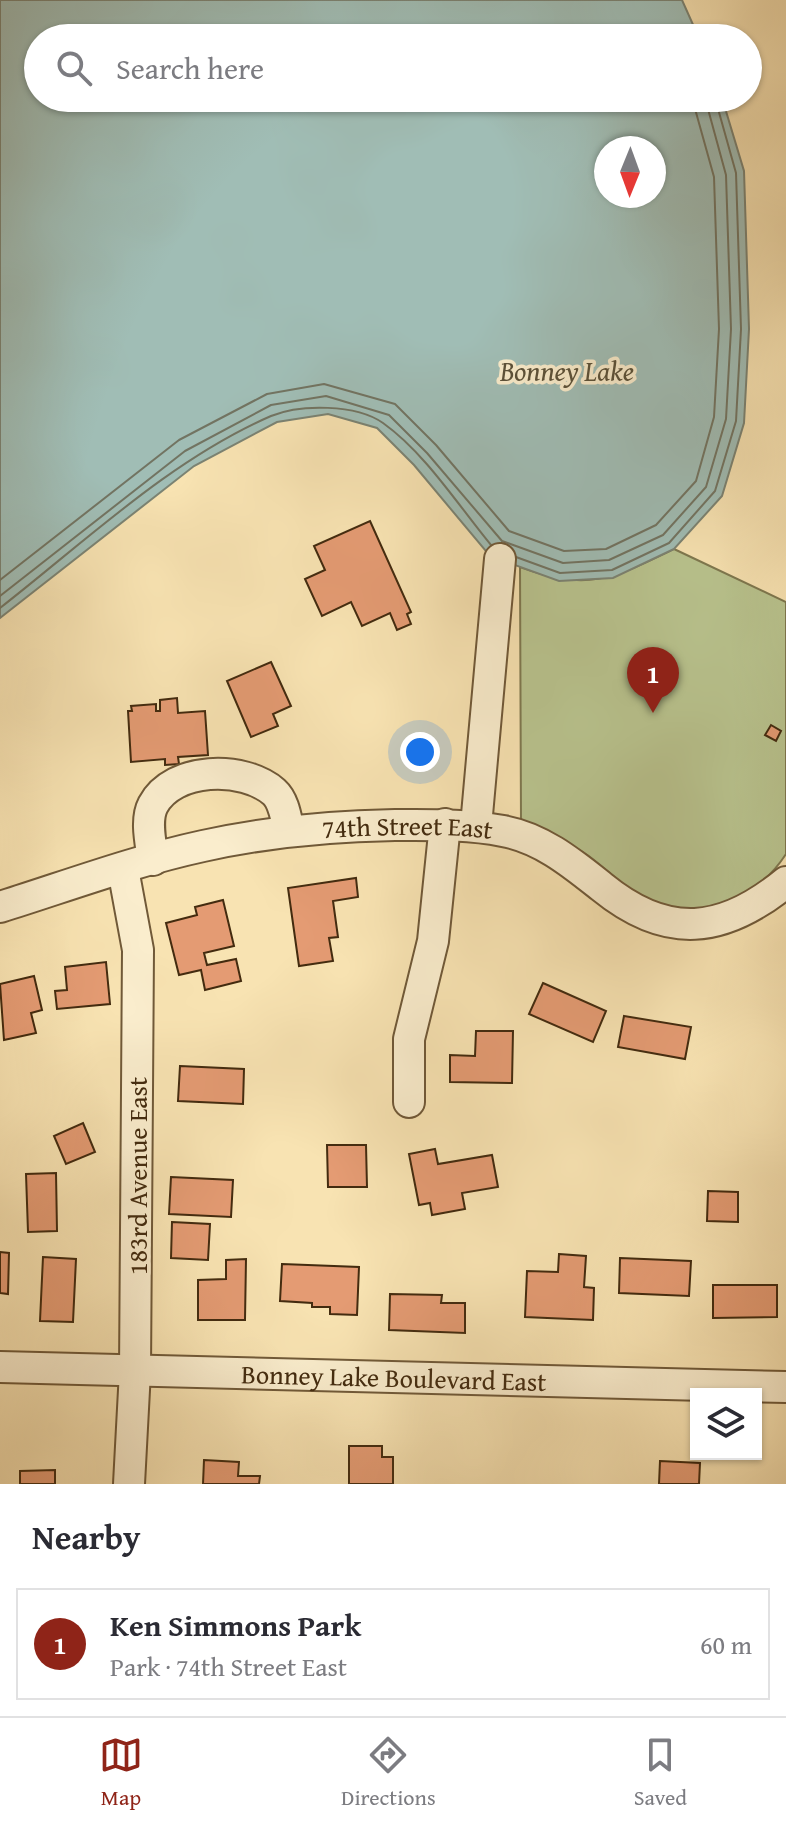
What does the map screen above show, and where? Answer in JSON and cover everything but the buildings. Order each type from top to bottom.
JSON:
[{"type":"street","points":[[476,826],[500,559]]},
{"type":"street","points":[[153,860],[151,808],[164,789],[194,777],[222,774],[255,779],[276,794],[289,831]]},
{"type":"street","points":[[409,1102],[409,1039],[433,941],[445,824]]},
{"type":"street","name":"74th Street East","points":[[0,907],[202,846],[289,831],[344,826],[445,824],[508,832],[580,867],[603,889],[639,911],[681,926],[717,923],[748,911],[786,882]]},
{"type":"street","name":"183rd Avenue East","points":[[123,869],[138,950],[135,1371],[129,1484]]},
{"type":"street","name":"Bonney Lake Boulevard East","points":[[0,1367],[786,1387]]},
{"type":"green space","points":[[674,549],[786,602],[786,854],[757,886],[719,905],[698,908],[677,908],[656,903],[629,889],[583,852],[521,823],[520,567],[564,579],[599,579],[633,568]]},
{"type":"water","name":"Bonney Lake","points":[[0,0],[682,0],[693,24],[24,24],[24,112],[726,112],[744,171],[749,329],[744,423],[722,496],[674,549],[613,578],[559,581],[490,556],[414,465],[377,428],[328,414],[277,422],[194,466],[0,618]]},
{"type":"place","name":"Ken Simmons Park","points":[[653,713]]}]
